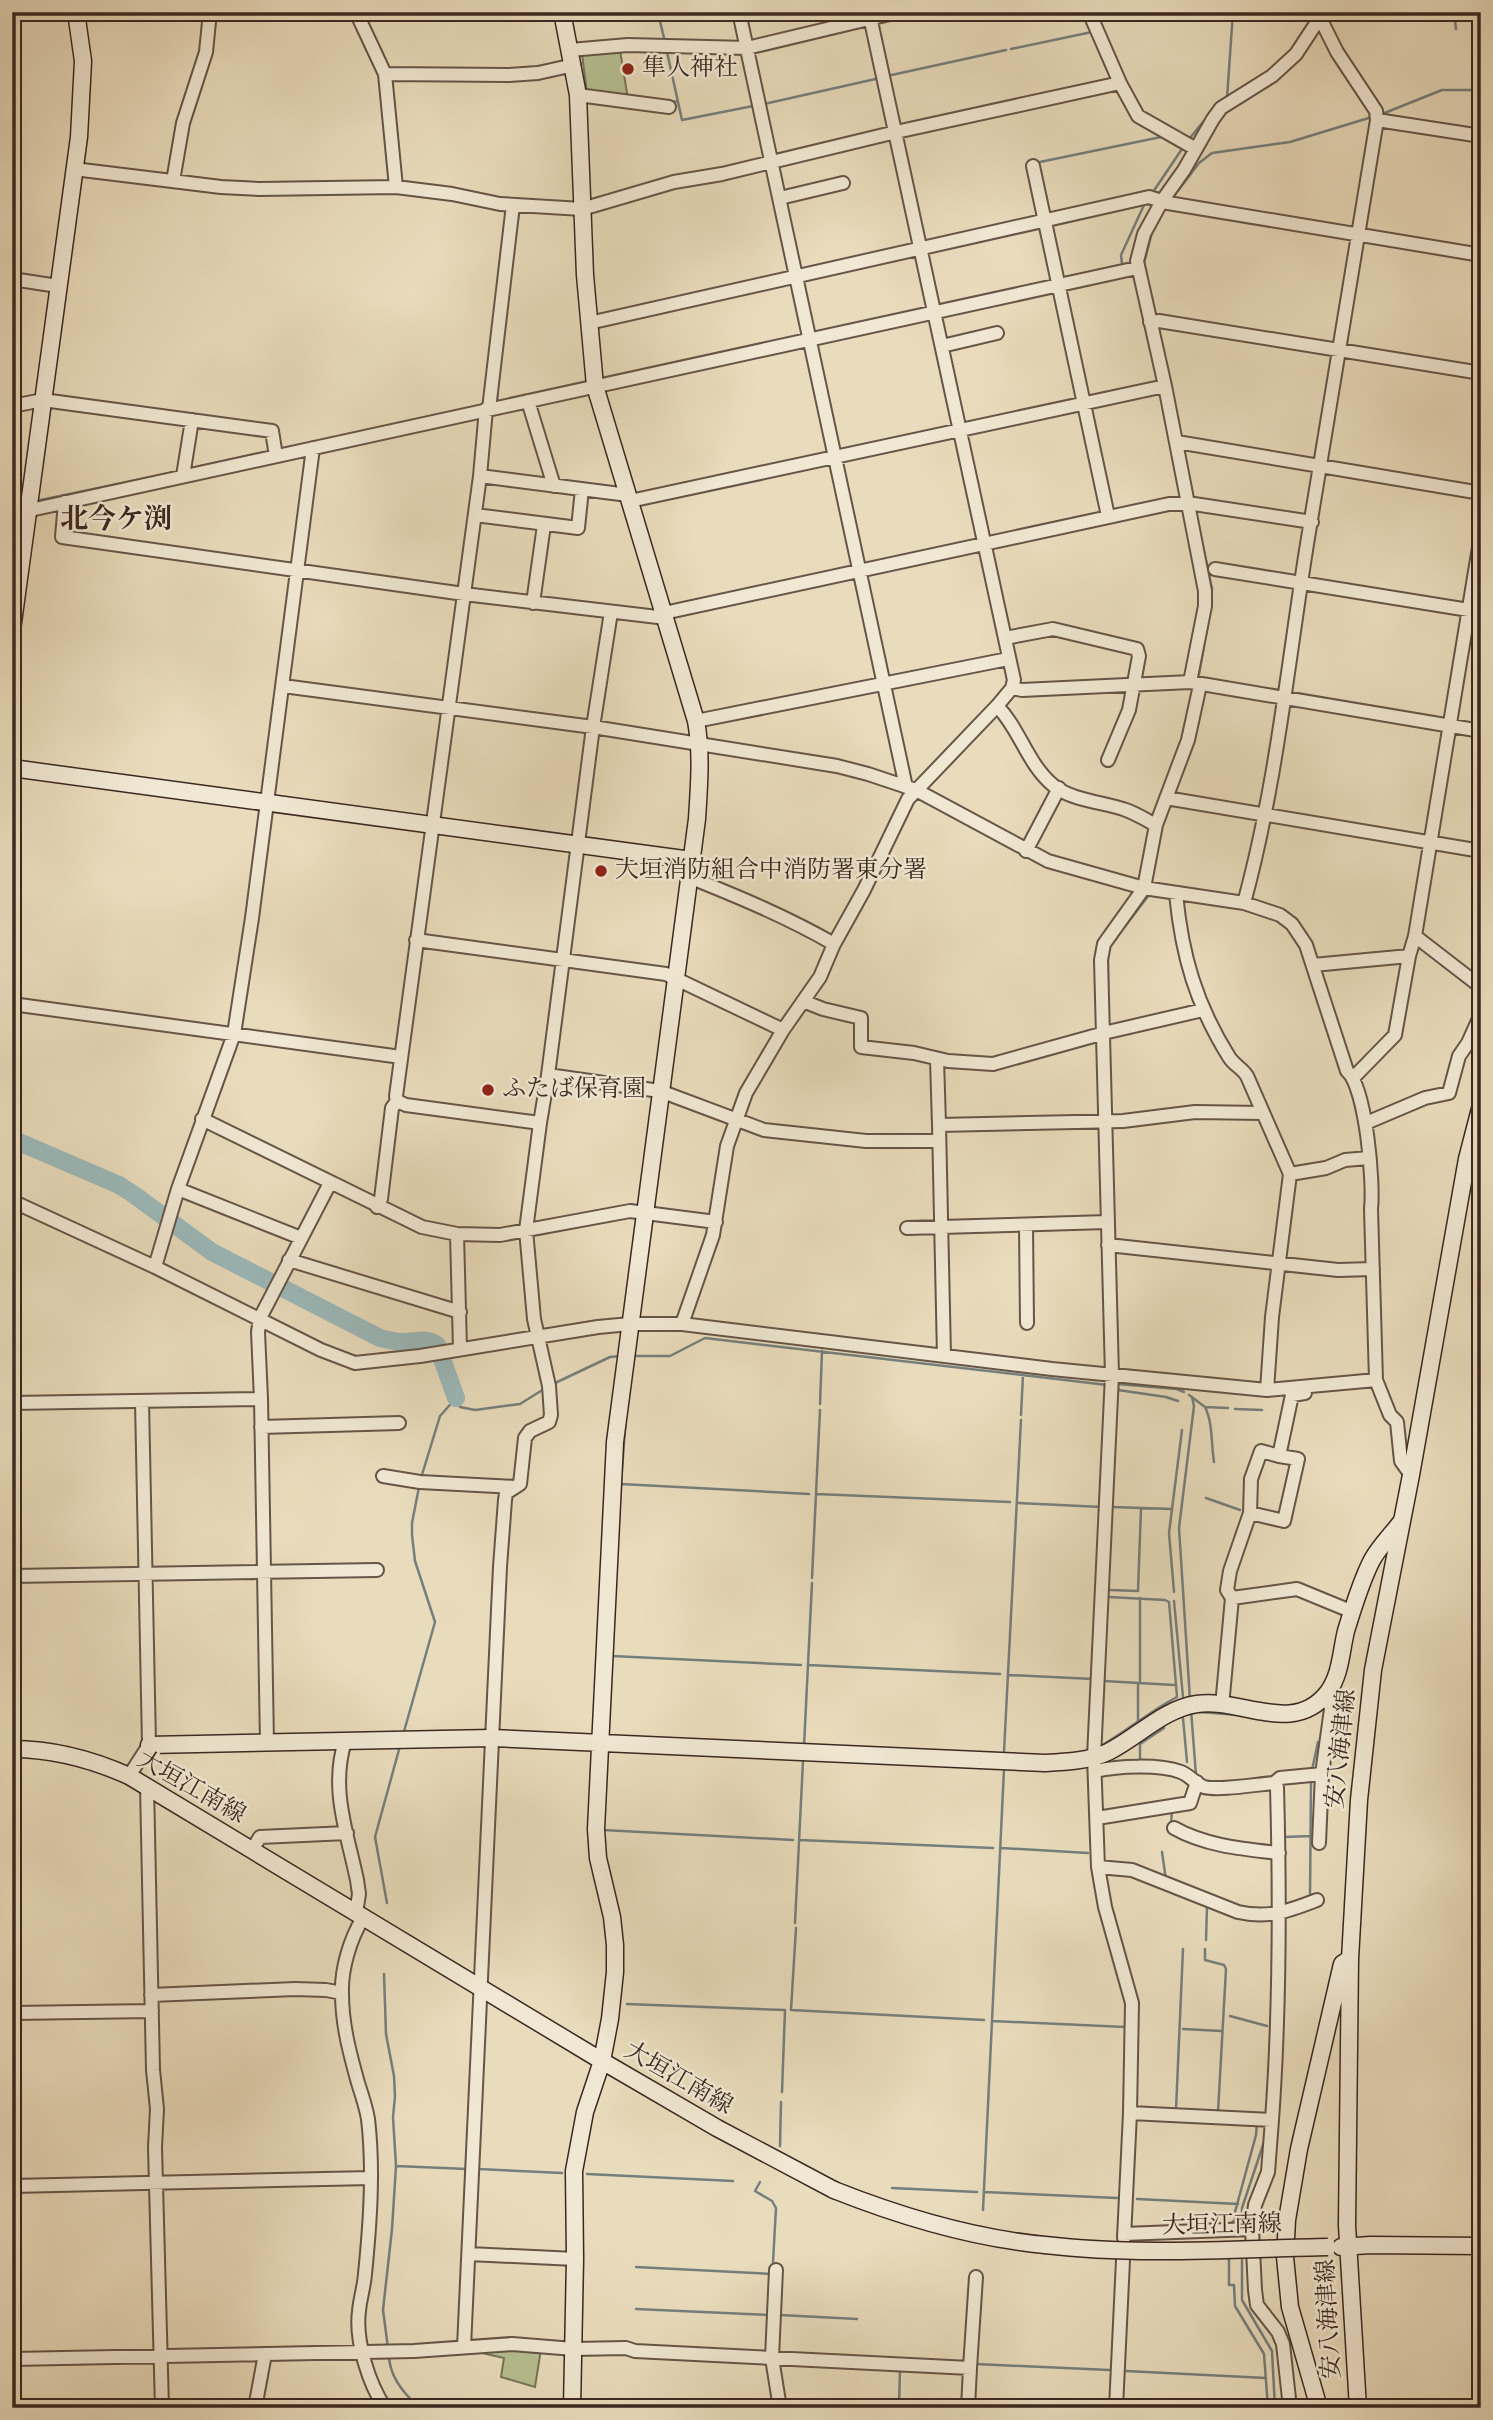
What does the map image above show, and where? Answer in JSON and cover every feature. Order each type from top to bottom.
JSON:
[{"type":"street","points":[[12,630],[20,512],[43,400],[82,105],[83,61],[76,12]]},
{"type":"street","points":[[173,181],[184,123],[206,52],[210,12]]},
{"type":"street","points":[[356,12],[384,74],[396,187]]},
{"type":"street","points":[[562,12],[578,95],[582,209],[595,386],[696,721],[700,781],[615,1442],[596,1829],[598,1858],[612,1916],[615,1972],[602,2061],[585,2112],[574,2171],[572,2408]]},
{"type":"street","points":[[682,1324],[713,1235],[727,1146],[746,1093],[783,1030],[820,977],[911,788],[885,684],[740,12]]},
{"type":"street","points":[[384,74],[538,73],[572,57],[628,45],[747,48],[870,15],[898,12]]},
{"type":"street","points":[[1089,12],[1120,83],[1138,116],[1196,149]]},
{"type":"street","points":[[870,15],[1014,680],[1012,688],[996,706],[911,788]]},
{"type":"street","points":[[1244,903],[1257,856],[1284,699],[1377,120],[1376,111],[1337,52],[1320,15]]},
{"type":"street","points":[[1252,2230],[1124,2236],[1132,2003],[1105,1907],[1098,1867],[1095,1764],[1112,1375],[1101,960],[1104,944],[1144,888],[1156,825],[1188,740],[1205,606],[1205,591],[1177,442],[1137,268],[1144,234],[1221,108],[1272,76],[1296,54],[1320,15]]},
{"type":"street","points":[[74,169],[259,188],[396,187],[421,189],[478,201],[582,209],[674,182],[772,163],[896,132],[1120,83]]},
{"type":"street","points":[[578,95],[669,107]]},
{"type":"street","points":[[1377,120],[1481,136]]},
{"type":"street","points":[[1033,166],[1108,516]]},
{"type":"street","points":[[780,198],[843,183]]},
{"type":"street","points":[[589,323],[1149,197],[1481,255]]},
{"type":"street","points":[[377,1207],[392,1108],[397,1101],[416,940],[475,515],[513,205]]},
{"type":"street","points":[[20,512],[528,401],[934,308],[1137,268]]},
{"type":"street","points":[[12,279],[58,286]]},
{"type":"street","points":[[1150,322],[1159,321],[1481,373]]},
{"type":"street","points":[[942,346],[997,333]]},
{"type":"street","points":[[480,476],[629,498],[836,457],[1165,386]]},
{"type":"street","points":[[12,406],[43,400],[272,431],[276,456]]},
{"type":"street","points":[[528,401],[554,486]]},
{"type":"street","points":[[183,476],[192,420]]},
{"type":"street","points":[[1177,442],[1481,493]]},
{"type":"street","points":[[155,1267],[178,1189],[234,1034],[299,570],[313,448]]},
{"type":"street","points":[[475,515],[578,528],[582,489]]},
{"type":"street","points":[[65,502],[62,537],[464,594],[665,616],[985,542],[1169,504],[1189,503],[1312,522]]},
{"type":"street","points":[[533,603],[544,525]]},
{"type":"street","points":[[1354,1077],[1395,1035],[1415,936],[1450,725],[1475,611],[1481,535]]},
{"type":"street","points":[[1215,569],[1475,611]]},
{"type":"street","points":[[464,2347],[505,1500],[506,1493],[520,1484],[525,1438],[530,1431],[549,1422],[551,1415],[549,1386],[537,1337],[527,1230],[593,727],[611,612]]},
{"type":"street","points":[[1004,638],[1053,629],[1137,649],[1139,656],[1129,710],[1108,760]]},
{"type":"street","points":[[696,721],[1008,659]]},
{"type":"street","points":[[1012,688],[1022,690],[1195,683],[1481,731]]},
{"type":"street","points":[[283,686],[593,727],[837,766],[911,788],[1048,861],[1144,888],[1244,903],[1280,915],[1292,925],[1306,945],[1347,1071],[1354,1077],[1366,1123],[1373,1196],[1376,1380],[1390,1415],[1397,1422],[1401,1461],[1411,1475]]},
{"type":"street","points":[[996,706],[1004,713],[1033,764],[1059,788],[1069,794],[1129,811],[1156,825]]},
{"type":"street","points":[[12,768],[691,860]]},
{"type":"street","points":[[1026,851],[1059,788]]},
{"type":"street","points":[[1166,798],[1481,851]]},
{"type":"street","points":[[689,877],[781,914],[834,944]]},
{"type":"street","points":[[1176,894],[1190,977],[1203,1010],[1231,1060],[1244,1070],[1290,1174],[1278,1263],[1267,1390]]},
{"type":"street","points":[[1415,936],[1481,987]]},
{"type":"street","points":[[416,940],[666,974],[783,1030]]},
{"type":"street","points":[[1313,965],[1409,956]]},
{"type":"street","points":[[803,1001],[861,1018],[862,1047],[914,1053],[937,1059],[993,1064],[1203,1010]]},
{"type":"street","points":[[12,1004],[401,1056]]},
{"type":"street","points":[[1366,1123],[1425,1098],[1449,1093],[1460,1056],[1481,1014]]},
{"type":"street","points":[[1481,1033],[1478,1046],[1481,1067]]},
{"type":"street","points":[[937,1059],[944,1356]]},
{"type":"street","points":[[548,1075],[660,1091],[764,1130],[842,1139],[939,1142]]},
{"type":"street","points":[[397,1101],[406,1105],[540,1122]]},
{"type":"street","name":"安八海津線","points":[[1358,2408],[1349,2247],[1350,1959],[1359,1800],[1372,1683],[1467,1159],[1481,1105]]},
{"type":"street","points":[[939,1125],[1105,1122],[1195,1112],[1263,1113]]},
{"type":"street","points":[[202,1119],[422,1227],[457,1234],[499,1235],[630,1211],[716,1222]]},
{"type":"street","points":[[1290,1174],[1326,1168],[1345,1160],[1369,1158]]},
{"type":"street","points":[[267,1743],[258,1332],[260,1318],[330,1183]]},
{"type":"street","points":[[178,1189],[301,1238]]},
{"type":"street","points":[[12,1201],[155,1267],[321,1350],[355,1363],[630,1324],[682,1324],[1112,1375],[1267,1390],[1376,1380]]},
{"type":"street","points":[[907,1228],[1107,1222]]},
{"type":"street","points":[[1026,1224],[1027,1323]]},
{"type":"street","points":[[457,1234],[460,1349]]},
{"type":"street","points":[[1108,1245],[1338,1270],[1373,1269]]},
{"type":"street","points":[[289,1260],[460,1312]]},
{"type":"street","points":[[1279,1456],[1292,1395],[1319,1391],[1322,1385]]},
{"type":"street","points":[[12,1403],[261,1399]]},
{"type":"street","points":[[129,1776],[149,1745],[142,1401]]},
{"type":"street","points":[[261,1427],[399,1423]]},
{"type":"street","points":[[1222,1706],[1232,1598],[1227,1590],[1230,1571],[1250,1513],[1251,1479],[1261,1451],[1298,1459],[1284,1521],[1250,1513]]},
{"type":"street","points":[[383,1476],[420,1482],[515,1487]]},
{"type":"street","points":[[1095,1764],[1107,1752],[1182,1707],[1201,1703],[1273,1714],[1292,1713],[1311,1706],[1327,1693],[1338,1673],[1346,1630],[1372,1559],[1401,1522]]},
{"type":"street","points":[[12,1576],[377,1570]]},
{"type":"street","points":[[1232,1598],[1297,1589],[1353,1612]]},
{"type":"street","points":[[1319,1843],[1322,1774],[1331,1709],[1327,1693]]},
{"type":"street","points":[[149,1745],[492,1738],[1156,1768],[1181,1772],[1203,1787],[1274,1783],[1280,1777],[1322,1774]]},
{"type":"street","points":[[345,1741],[337,1774],[338,1791],[359,1894],[360,1915],[342,1977],[342,1993],[349,2048],[368,2119],[371,2178],[365,2277],[358,2313],[374,2392],[385,2408]]},
{"type":"street","name":"大垣江南線","points":[[19,1749],[57,1752],[78,1757],[129,1776],[717,2128],[834,2190],[931,2224],[1041,2245],[1131,2250],[1328,2248],[1370,2245],[1481,2246]]},
{"type":"street","points":[[1097,1818],[1190,1803],[1197,1782]]},
{"type":"street","points":[[1274,1783],[1277,1787],[1279,1853],[1279,1982],[1268,2172],[1255,2205],[1252,2230],[1256,2305],[1278,2332],[1283,2344],[1290,2408]]},
{"type":"street","points":[[146,1786],[151,1995],[157,2109],[156,2183],[162,2408]]},
{"type":"street","points":[[1174,1828],[1193,1838],[1237,1848],[1279,1853]]},
{"type":"street","points":[[252,1850],[260,1837],[348,1833]]},
{"type":"street","points":[[1098,1867],[1132,1870],[1238,1912],[1256,1916],[1279,1914],[1317,1900]]},
{"type":"street","points":[[1320,2408],[1290,2307],[1285,2257],[1287,2220],[1299,2148],[1342,1964],[1350,1959]]},
{"type":"street","points":[[151,1995],[295,1989],[342,1993]]},
{"type":"street","points":[[12,2013],[152,2011]]},
{"type":"street","points":[[1130,2113],[1272,2120]]},
{"type":"street","points":[[12,2186],[371,2178]]},
{"type":"street","points":[[469,2255],[575,2259]]},
{"type":"street","points":[[1116,2408],[1123,2260]]},
{"type":"street","points":[[776,2270],[772,2358],[780,2408]]},
{"type":"street","points":[[968,2408],[976,2277]]},
{"type":"street","points":[[12,2359],[414,2351],[512,2344],[970,2368]]},
{"type":"street","points":[[256,2408],[265,2354]]},
{"type":"green space","points":[[620,50],[628,99],[587,93],[582,54]]},
{"type":"green space","points":[[541,2349],[535,2387],[501,2377],[504,2358],[473,2351]]},
{"type":"waterway","points":[[661,12],[658,13],[665,42]]},
{"type":"waterway","points":[[1082,12],[1087,22]]},
{"type":"waterway","points":[[1225,99],[1233,12]]},
{"type":"waterway","points":[[1333,14],[1339,12]]},
{"type":"waterway","points":[[1454,12],[1456,29]]},
{"type":"waterway","points":[[1011,49],[1092,32]]},
{"type":"waterway","points":[[887,76],[1006,50]]},
{"type":"waterway","points":[[667,52],[678,102],[670,101]]},
{"type":"waterway","points":[[764,104],[880,78]]},
{"type":"waterway","points":[[1382,114],[1442,90],[1481,90]]},
{"type":"waterway","points":[[678,102],[682,120],[753,106]]},
{"type":"waterway","points":[[1190,138],[1212,111]]},
{"type":"waterway","points":[[1171,200],[1199,163],[1212,153],[1290,142],[1372,117]]},
{"type":"waterway","points":[[1035,163],[1161,137],[1146,128]]},
{"type":"waterway","points":[[1153,192],[1182,149],[1161,137]]},
{"type":"waterway","points":[[1122,264],[1121,255],[1144,205]]},
{"type":"waterway","points":[[516,232],[519,212]]},
{"type":"waterway","points":[[1143,267],[1152,232]]},
{"type":"waterway","points":[[1062,278],[1134,262]]},
{"type":"waterway","points":[[987,295],[1052,280]]},
{"type":"waterway","points":[[497,402],[498,381]]},
{"type":"waterway","points":[[1176,409],[1181,437]]},
{"type":"waterway","points":[[1183,447],[1193,499]]},
{"type":"waterway","points":[[187,469],[269,451]]},
{"type":"waterway","points":[[36,501],[180,471]]},
{"type":"waterway","points":[[12,506],[23,504]]},
{"type":"waterway","points":[[1195,509],[1212,589],[1211,606]]},
{"type":"waterway","points":[[1199,674],[1210,612]]},
{"type":"waterway","points":[[1116,938],[1149,895]]},
{"type":"waterway","points":[[1108,956],[1108,987]]},
{"type":"waterway","points":[[12,1139],[119,1185],[212,1252],[380,1338],[400,1342],[425,1341],[437,1345]]},
{"type":"waterway","points":[[631,1356],[670,1356],[705,1338],[1107,1385]]},
{"type":"waterway","points":[[820,1404],[822,1351]]},
{"type":"waterway","points":[[441,1356],[456,1398]]},
{"type":"waterway","points":[[553,1384],[610,1357],[621,1356]]},
{"type":"waterway","points":[[632,1372],[634,1358]]},
{"type":"waterway","points":[[1021,1415],[1023,1375]]},
{"type":"waterway","points":[[1117,1384],[1177,1389],[1184,1392]]},
{"type":"waterway","points":[[1118,1385],[1118,1390],[1178,1401]]},
{"type":"waterway","points":[[421,1478],[440,1416],[456,1398],[460,1407],[475,1410],[520,1404],[544,1389]]},
{"type":"waterway","points":[[1189,1395],[1194,1406],[1179,1528],[1190,1700]]},
{"type":"waterway","points":[[1193,1398],[1205,1407],[1228,1408]]},
{"type":"waterway","points":[[1205,1407],[1211,1427],[1214,1462]]},
{"type":"waterway","points":[[1235,1409],[1262,1410]]},
{"type":"waterway","points":[[812,1578],[820,1410]]},
{"type":"waterway","points":[[620,1497],[626,1416]]},
{"type":"waterway","points":[[1004,1752],[1021,1420]]},
{"type":"waterway","points":[[1174,1592],[1169,1533],[1182,1430]]},
{"type":"waterway","points":[[621,1484],[809,1494]]},
{"type":"waterway","points":[[403,1735],[435,1622],[415,1561],[412,1523],[419,1487]]},
{"type":"waterway","points":[[816,1494],[1010,1502]]},
{"type":"waterway","points":[[1206,1498],[1240,1510]]},
{"type":"waterway","points":[[1018,1503],[1102,1507]]},
{"type":"waterway","points":[[1112,1507],[1172,1509]]},
{"type":"waterway","points":[[1110,1590],[1138,1591],[1141,1508]]},
{"type":"waterway","points":[[804,1746],[812,1583]]},
{"type":"waterway","points":[[1101,1746],[1177,1697],[1169,1602],[1109,1597]]},
{"type":"waterway","points":[[1140,1598],[1140,1683]]},
{"type":"waterway","points":[[1174,1601],[1183,1697]]},
{"type":"waterway","points":[[612,1656],[801,1665]]},
{"type":"waterway","points":[[808,1665],[1000,1674]]},
{"type":"waterway","points":[[1009,1675],[1093,1679]]},
{"type":"waterway","points":[[1104,1681],[1174,1685]]},
{"type":"waterway","points":[[1138,1683],[1138,1723]]},
{"type":"waterway","points":[[1191,1710],[1196,1775]]},
{"type":"waterway","points":[[1199,1712],[1239,1715]]},
{"type":"waterway","points":[[1183,1718],[1187,1762]]},
{"type":"waterway","points":[[1140,1764],[1140,1744],[1164,1728]]},
{"type":"waterway","points":[[1312,1770],[1318,1742]]},
{"type":"waterway","points":[[387,1903],[375,1837],[400,1746]]},
{"type":"waterway","points":[[795,1923],[803,1761]]},
{"type":"waterway","points":[[983,2210],[1004,1769]]},
{"type":"waterway","points":[[1310,1897],[1311,1781]]},
{"type":"waterway","points":[[1171,1826],[1172,1809]]},
{"type":"waterway","points":[[603,1827],[603,1830],[793,1840]]},
{"type":"waterway","points":[[1284,1837],[1311,1836]]},
{"type":"waterway","points":[[799,1840],[993,1848]]},
{"type":"waterway","points":[[1001,1848],[1088,1853]]},
{"type":"waterway","points":[[1162,1852],[1166,1880]]},
{"type":"waterway","points":[[1206,1940],[1207,1907]]},
{"type":"waterway","points":[[796,1928],[791,2010],[984,2020]]},
{"type":"waterway","points":[[1176,2110],[1183,1949]]},
{"type":"waterway","points":[[1205,1949],[1205,1960],[1224,1965],[1226,1969],[1218,2112]]},
{"type":"waterway","points":[[384,1974],[386,2034],[394,2076],[396,2166],[383,2310],[388,2348]]},
{"type":"waterway","points":[[627,2004],[785,2010],[782,2092]]},
{"type":"waterway","points":[[1230,2016],[1267,2026]]},
{"type":"waterway","points":[[992,2021],[1125,2027]]},
{"type":"waterway","points":[[1183,2029],[1221,2031]]},
{"type":"waterway","points":[[780,2146],[781,2102]]},
{"type":"waterway","points":[[1229,2225],[1235,2220],[1257,2123]]},
{"type":"waterway","points":[[1242,2224],[1242,2208],[1265,2139]]},
{"type":"waterway","points":[[396,2166],[467,2171]]},
{"type":"waterway","points":[[478,2169],[562,2173]]},
{"type":"waterway","points":[[587,2174],[733,2181]]},
{"type":"waterway","points":[[760,2182],[755,2191],[772,2201],[776,2208],[773,2262]]},
{"type":"waterway","points":[[892,2188],[977,2192]]},
{"type":"waterway","points":[[984,2192],[1117,2198]]},
{"type":"waterway","points":[[1137,2199],[1238,2204]]},
{"type":"waterway","points":[[1242,2255],[1242,2300],[1272,2351],[1275,2408]]},
{"type":"waterway","points":[[1229,2257],[1229,2285],[1234,2285],[1235,2306],[1264,2354],[1268,2408]]},
{"type":"waterway","points":[[636,2267],[772,2274]]},
{"type":"waterway","points":[[636,2309],[769,2315]]},
{"type":"waterway","points":[[780,2315],[857,2319]]},
{"type":"waterway","points":[[389,2355],[399,2384],[420,2408]]},
{"type":"waterway","points":[[976,2364],[1109,2370]]},
{"type":"waterway","points":[[899,2406],[900,2369]]},
{"type":"waterway","points":[[1126,2371],[1266,2378]]},
{"type":"waterway","points":[[782,2382],[785,2402],[853,2403]]},
{"type":"place","name":"隼人神社","points":[[628,69]]},
{"type":"place","name":"大垣消防組合中消防署東分署","points":[[601,871]]},
{"type":"place","name":"ふたば保育園","points":[[488,1090]]},
{"type":"district","name":"北今ケ渕","points":[[116,520]]}]
